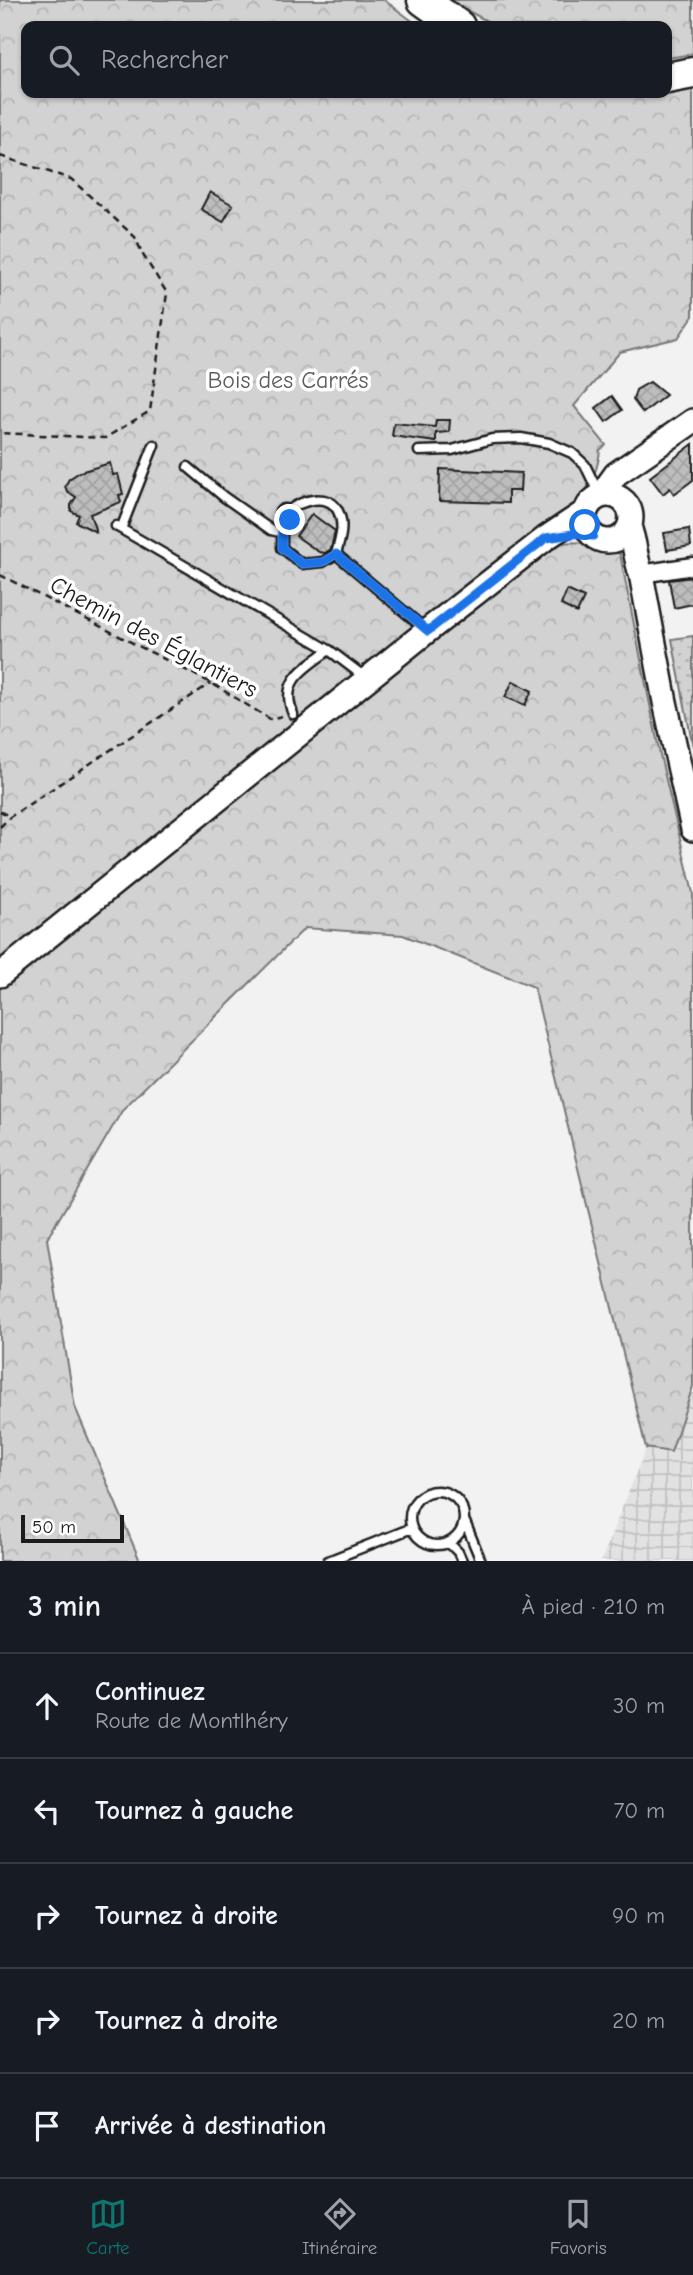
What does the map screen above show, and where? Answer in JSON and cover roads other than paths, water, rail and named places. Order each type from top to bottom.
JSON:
[{"type":"highway","points":[[423,0],[452,21]]},
{"type":"highway","points":[[672,77],[693,73]]},
{"type":"main road","points":[[638,565],[585,525],[603,501],[608,485],[616,474],[693,421]]},
{"type":"main road","points":[[546,538],[580,533],[601,539],[621,538],[629,527],[631,515],[603,501]]},
{"type":"main road","points":[[0,975],[546,538],[603,501]]},
{"type":"main road","points":[[629,527],[693,829]]},
{"type":"street","points":[[638,565],[693,566]]},
{"type":"lane","points":[[419,451],[452,450],[492,439],[521,438],[549,443],[572,453],[584,465],[603,501]]},
{"type":"lane","points":[[154,445],[119,528],[329,650],[368,680]]},
{"type":"lane","points":[[188,467],[224,497],[271,530],[280,532]]},
{"type":"lane","points":[[316,499],[333,504],[339,512],[342,533],[336,554],[323,562],[302,564],[282,548],[280,511],[289,511],[300,503],[316,499]]},
{"type":"lane","points":[[336,554],[428,631]]},
{"type":"lane","points":[[293,714],[288,692],[293,680],[329,650]]},
{"type":"lane","points":[[464,1522],[461,1531],[449,1543],[432,1545],[417,1536],[410,1520],[415,1502],[430,1491],[439,1490],[456,1497],[481,1561]]},
{"type":"lane","points":[[328,1561],[412,1528]]},
{"type":"lane","points":[[449,1543],[462,1561]]},
{"type":"park label","name":"Bois des Carrés","points":[[288,380]]}]
